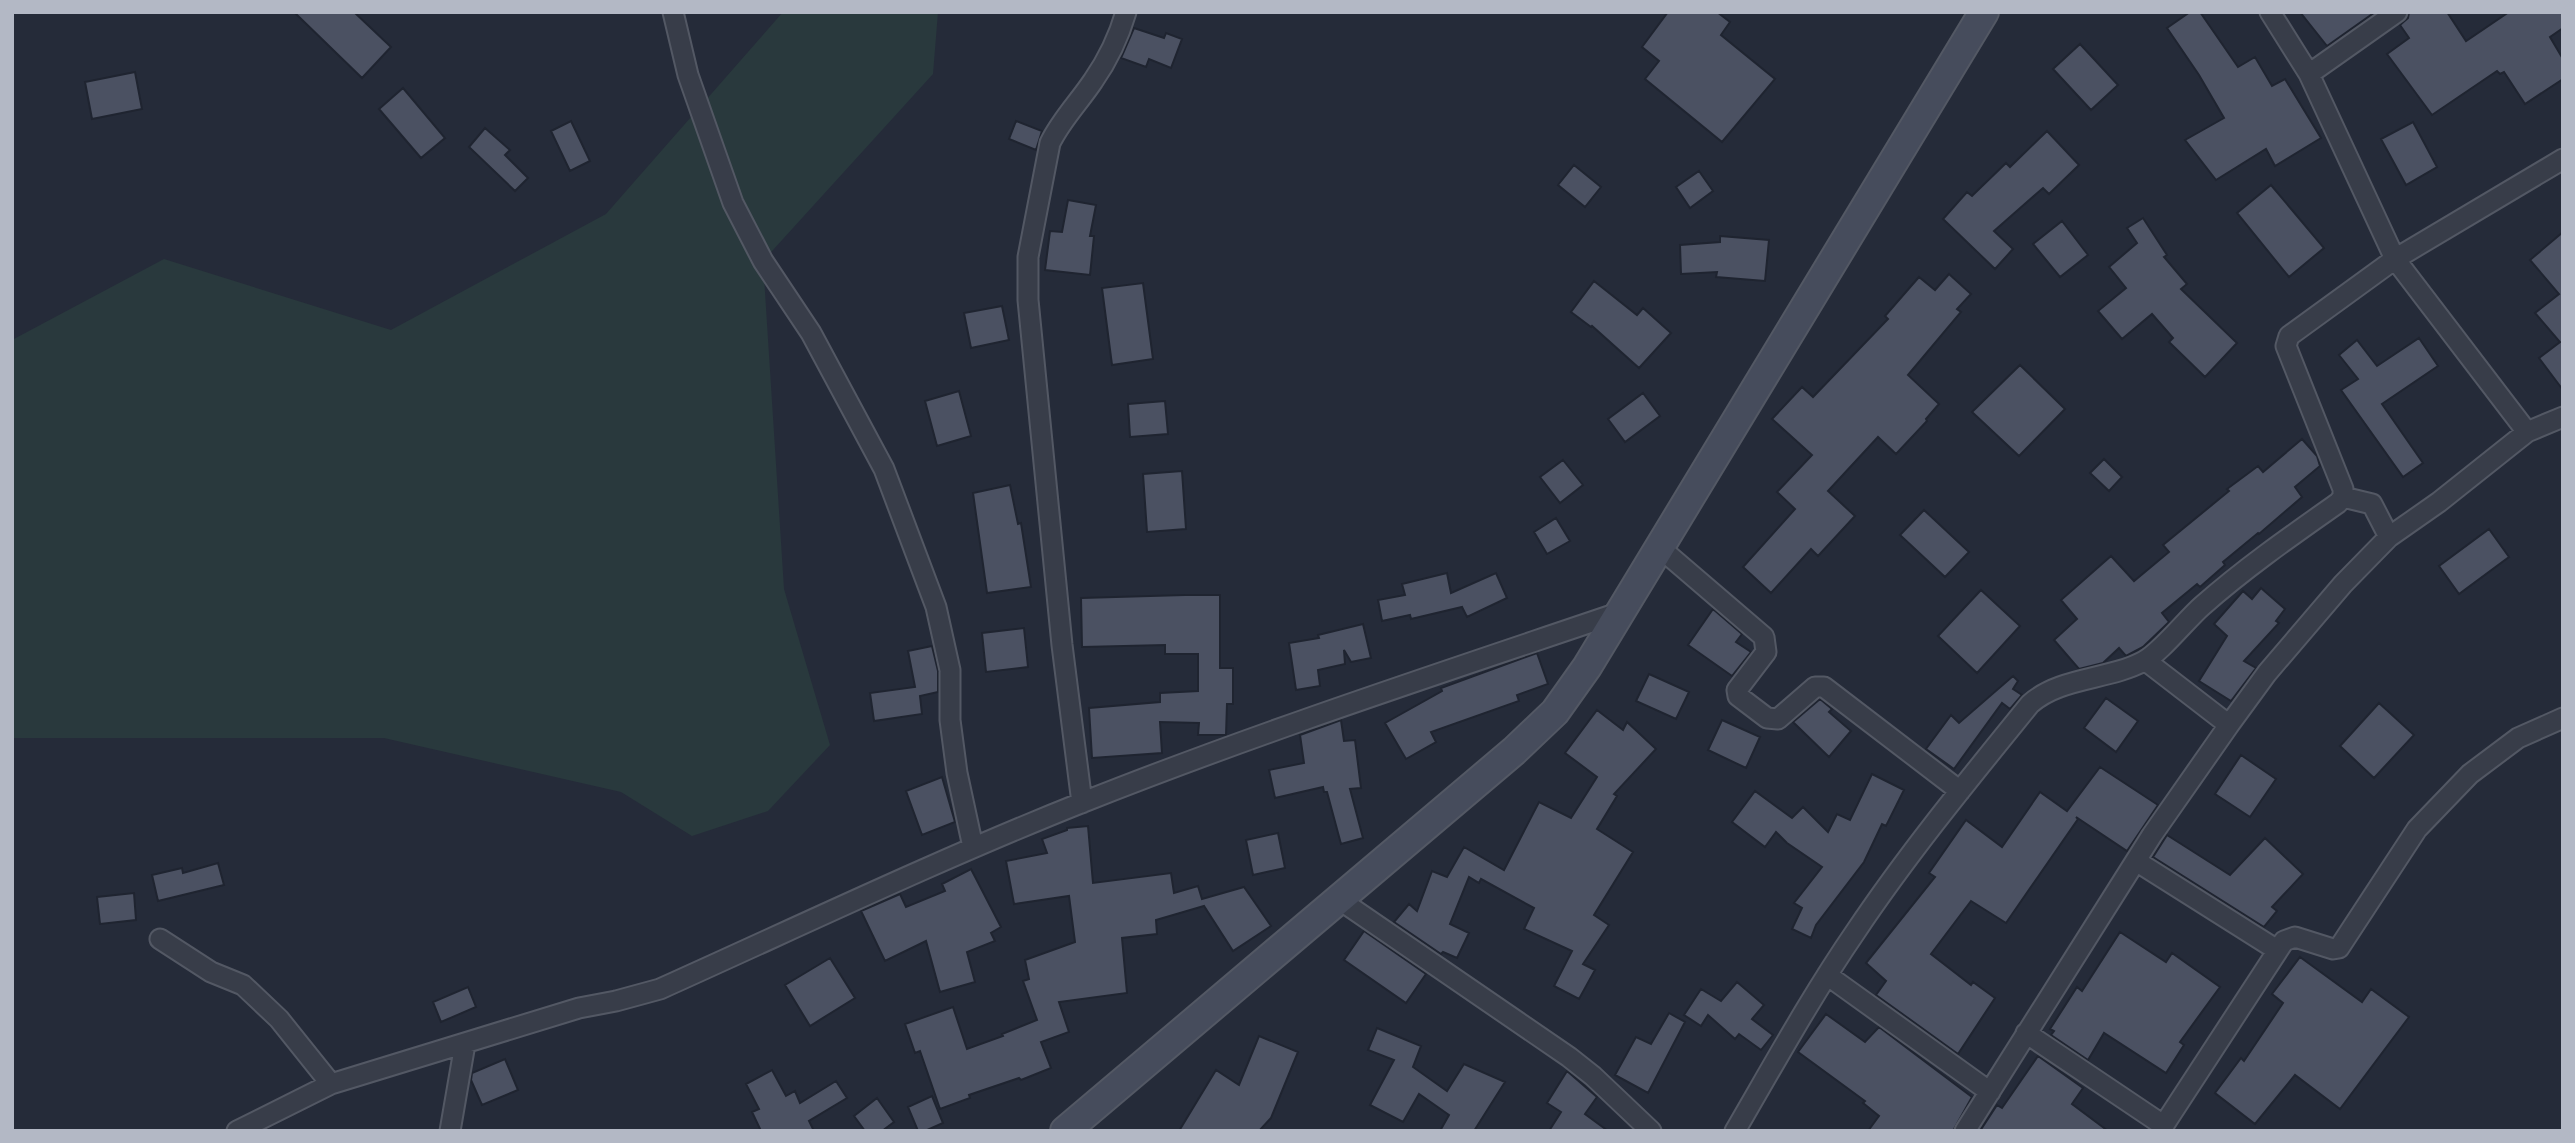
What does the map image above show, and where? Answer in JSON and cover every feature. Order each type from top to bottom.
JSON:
[{"type":"street","points":[[673,12],[688,75],[733,203],[763,261],[811,333],[884,469],[936,607],[950,670],[950,720],[957,773],[973,847]]},
{"type":"street","points":[[1082,803],[1062,645],[1028,300],[1028,257],[1049,143],[1058,126],[1094,79],[1115,41],[1126,12]]},
{"type":"street","points":[[1065,1131],[1340,900],[1514,751],[1555,712],[1587,667],[1984,12]]},
{"type":"street","points":[[2270,12],[2309,74],[2395,259],[2527,432]]},
{"type":"street","points":[[2309,74],[2397,12]]},
{"type":"street","points":[[1735,1131],[1857,929],[1960,791],[2035,699],[2146,660],[2252,563],[2343,497],[2343,489],[2286,341],[2395,259],[2563,159]]},
{"type":"street","points":[[1965,1131],[2136,861],[2229,725],[2284,653],[2343,584],[2389,537],[2439,502],[2527,432],[2563,417]]},
{"type":"street","points":[[2343,497],[2372,504],[2389,537]]},
{"type":"street","points":[[1659,547],[1764,637],[1766,652],[1737,690],[1738,696],[1772,720],[1778,719],[1815,687],[1824,687],[1960,791]]},
{"type":"street","points":[[237,1131],[331,1084],[579,1008],[616,1002],[660,989],[973,847],[1082,803],[1288,724],[1618,613]]},
{"type":"street","points":[[2146,660],[2229,725]]},
{"type":"street","points":[[2026,1033],[2162,1128],[2284,940],[2295,937],[2333,949],[2339,948],[2417,829],[2452,792],[2470,774],[2518,738],[2563,718]]},
{"type":"street","points":[[2136,861],[2277,950]]},
{"type":"street","points":[[1340,900],[1569,1057],[1651,1131]]},
{"type":"street","points":[[160,939],[211,972],[243,985],[279,1019],[331,1084]]},
{"type":"street","points":[[1827,975],[1990,1092]]},
{"type":"street","points":[[450,1131],[465,1044]]},
{"type":"shaded area","points":[[783,12],[938,12],[933,74],[763,261],[784,589],[830,745],[768,811],[692,836],[621,792],[384,738],[12,738],[12,340],[164,259],[391,330],[606,214]]},
{"type":"building","points":[[294,12],[354,12],[391,47],[362,78]]},
{"type":"building","points":[[1668,12],[1717,12],[1730,22],[1721,35],[1775,79],[1722,142],[1645,79],[1659,61],[1642,47]]},
{"type":"building","points":[[2190,12],[2200,12],[2238,67],[2255,57],[2272,86],[2285,79],[2321,138],[2275,166],[2266,149],[2216,180],[2185,140],[2224,118],[2167,28]]},
{"type":"building","points":[[2300,12],[2375,12],[2327,46]]},
{"type":"building","points":[[2409,12],[2447,12],[2466,41],[2509,12],[2563,12],[2563,28],[2550,37],[2563,59],[2563,79],[2525,104],[2504,72],[2500,74],[2497,71],[2432,115],[2387,54],[2409,38],[2400,25],[2408,18]]},
{"type":"building","points":[[1134,28],[1164,38],[1166,33],[1182,39],[1171,68],[1149,59],[1146,67],[1121,58]]},
{"type":"building","points":[[2080,44],[2118,85],[2091,110],[2053,69]]},
{"type":"building","points":[[135,72],[142,109],[92,119],[85,82]]},
{"type":"building","points":[[403,88],[445,138],[421,158],[379,109]]},
{"type":"building","points":[[571,121],[590,161],[570,171],[551,131]]},
{"type":"building","points":[[1016,121],[1042,131],[1036,150],[1009,139]]},
{"type":"building","points":[[2413,122],[2437,167],[2406,185],[2381,139]]},
{"type":"building","points":[[485,128],[510,150],[505,155],[528,178],[515,191],[469,147]]},
{"type":"building","points":[[2047,131],[2079,165],[2049,194],[2043,188],[1994,231],[2013,249],[1995,269],[1943,219],[1967,192],[1972,196],[2006,163],[2010,167]]},
{"type":"building","points":[[1574,165],[1601,187],[1585,207],[1558,185]]},
{"type":"building","points":[[1699,171],[1713,191],[1690,208],[1676,187]]},
{"type":"building","points":[[2271,185],[2324,248],[2289,277],[2237,213]]},
{"type":"building","points":[[1068,200],[1096,205],[1090,236],[1094,236],[1090,275],[1045,270],[1050,231],[1062,232]]},
{"type":"building","points":[[2143,218],[2167,255],[2164,257],[2187,284],[2181,289],[2237,343],[2205,377],[2169,342],[2173,338],[2152,314],[2122,339],[2098,311],[2126,288],[2109,267],[2137,243],[2127,228]]},
{"type":"building","points":[[2062,221],[2088,255],[2060,277],[2033,244]]},
{"type":"building","points":[[2563,232],[2563,390],[2539,358],[2560,342],[2535,313],[2559,294],[2530,260]]},
{"type":"building","points":[[1720,236],[1769,240],[1765,281],[1716,277],[1717,272],[1681,274],[1680,245],[1720,242]]},
{"type":"building","points":[[1949,274],[1971,294],[1957,309],[1961,312],[1908,375],[1939,404],[1896,454],[1878,437],[1828,491],[1855,516],[1818,556],[1811,549],[1771,593],[1743,567],[1795,509],[1777,492],[1812,455],[1772,419],[1802,387],[1813,397],[1888,319],[1885,316],[1919,277],[1935,290]]},
{"type":"building","points":[[1594,281],[1637,315],[1643,308],[1671,333],[1639,368],[1592,326],[1571,312]]},
{"type":"building","points":[[1143,283],[1153,359],[1112,365],[1102,288]]},
{"type":"building","points":[[1002,306],[1009,340],[971,348],[964,313]]},
{"type":"building","points":[[2419,338],[2438,366],[2382,404],[2423,463],[2403,477],[2341,390],[2358,379],[2339,355],[2357,340],[2377,366]]},
{"type":"building","points":[[2020,365],[2065,409],[2019,456],[1972,412]]},
{"type":"building","points":[[959,391],[971,436],[937,446],[925,401]]},
{"type":"building","points":[[1643,393],[1660,416],[1625,442],[1608,419]]},
{"type":"building","points":[[1165,401],[1168,434],[1130,437],[1128,404]]},
{"type":"building","points":[[2302,439],[2317,456],[2320,466],[2295,487],[2302,497],[2223,562],[2225,565],[2200,587],[2197,584],[2162,613],[2169,622],[2143,647],[2126,656],[2119,648],[2103,663],[2079,669],[2054,640],[2077,619],[2061,600],[2111,556],[2134,581],[2169,552],[2163,545],[2229,491],[2227,489],[2258,466],[2263,472]]},
{"type":"building","points":[[2104,459],[2122,477],[2109,491],[2090,473]]},
{"type":"building","points":[[1563,460],[1583,485],[1560,503],[1540,477]]},
{"type":"building","points":[[1182,471],[1186,529],[1147,532],[1143,474]]},
{"type":"building","points":[[1010,485],[1018,524],[1021,523],[1031,587],[987,593],[973,493]]},
{"type":"building","points":[[1924,510],[1969,552],[1945,577],[1900,535]]},
{"type":"building","points":[[1556,518],[1570,541],[1547,554],[1534,532]]},
{"type":"building","points":[[2489,529],[2509,557],[2459,594],[2439,566]]},
{"type":"building","points":[[1447,573],[1451,593],[1496,573],[1507,598],[1467,617],[1462,607],[1411,619],[1410,615],[1382,621],[1378,600],[1405,595],[1402,584]]},
{"type":"building","points":[[2261,588],[2285,609],[2276,621],[2279,623],[2244,661],[2256,668],[2231,701],[2199,681],[2227,636],[2214,624],[2243,591],[2252,599]]},
{"type":"building","points":[[1981,590],[2020,626],[1977,673],[1938,636]]},
{"type":"building","points":[[1220,595],[1220,668],[1233,668],[1233,704],[1227,704],[1226,735],[1198,735],[1199,723],[1160,722],[1162,753],[1092,758],[1089,708],[1160,702],[1160,693],[1198,691],[1198,654],[1165,654],[1165,645],[1082,647],[1081,598]]},
{"type":"building","points":[[1713,609],[1742,634],[1736,642],[1751,652],[1732,676],[1688,645]]},
{"type":"building","points":[[1363,624],[1371,658],[1351,662],[1344,650],[1345,664],[1318,670],[1320,686],[1296,690],[1289,643],[1319,638],[1318,635]]},
{"type":"building","points":[[1024,628],[1028,667],[986,672],[982,633]]},
{"type":"building","points":[[932,646],[938,671],[938,692],[920,696],[922,714],[874,721],[870,693],[915,687],[908,651]]},
{"type":"building","points":[[1537,653],[1548,684],[1517,695],[1519,701],[1431,732],[1436,742],[1406,759],[1385,723],[1442,691],[1441,688]]},
{"type":"building","points":[[1649,674],[1689,692],[1676,719],[1636,701]]},
{"type":"building","points":[[2013,676],[2018,681],[2013,689],[2022,695],[2010,709],[2002,703],[1954,769],[1926,749],[1951,715],[1959,723]]},
{"type":"building","points":[[2106,698],[2138,721],[2116,752],[2084,728]]},
{"type":"building","points":[[1820,699],[1832,709],[1829,712],[1851,731],[1829,757],[1793,722]]},
{"type":"building","points":[[2379,703],[2414,735],[2374,778],[2340,746]]},
{"type":"building","points":[[1597,710],[1623,730],[1627,722],[1656,749],[1614,794],[1617,796],[1597,829],[1633,852],[1594,915],[1609,925],[1583,964],[1595,970],[1579,999],[1554,986],[1572,951],[1524,929],[1534,908],[1481,879],[1479,883],[1469,877],[1450,924],[1469,933],[1457,958],[1443,952],[1441,954],[1394,922],[1409,904],[1417,911],[1432,871],[1447,877],[1464,847],[1504,870],[1539,802],[1571,818],[1597,777],[1565,753]]},
{"type":"building","points":[[1341,720],[1344,741],[1355,740],[1361,788],[1350,789],[1363,838],[1341,844],[1327,792],[1324,792],[1323,787],[1275,798],[1269,770],[1304,763],[1300,735]]},
{"type":"building","points":[[1722,720],[1760,737],[1746,768],[1708,750]]},
{"type":"building","points":[[2241,755],[2276,779],[2250,817],[2215,794]]},
{"type":"building","points":[[2100,767],[2158,805],[2127,851],[2076,817],[2078,819],[2006,923],[1971,901],[1931,954],[1971,985],[1973,982],[1995,998],[1958,1054],[1876,995],[1886,981],[1866,963],[1935,877],[1929,873],[1966,820],[2002,847],[2040,792],[2067,811]]},
{"type":"building","points":[[1872,774],[1904,790],[1886,826],[1882,824],[1864,862],[1816,925],[1811,938],[1792,929],[1802,908],[1794,903],[1822,867],[1776,832],[1765,847],[1732,822],[1755,791],[1792,818],[1803,807],[1828,832],[1837,814],[1850,820]]},
{"type":"building","points":[[942,777],[955,822],[922,835],[906,791]]},
{"type":"building","points":[[1088,826],[1093,883],[1171,873],[1174,893],[1198,886],[1202,899],[1244,887],[1271,926],[1233,951],[1204,906],[1156,920],[1157,934],[1122,938],[1127,993],[1059,1002],[1069,1032],[1041,1042],[1051,1068],[969,1095],[970,1098],[940,1109],[920,1051],[915,1053],[905,1024],[953,1007],[967,1049],[1037,1020],[1023,981],[1029,979],[1025,960],[1075,942],[1069,896],[1014,904],[1006,861],[1047,853],[1042,839],[1067,828]]},
{"type":"building","points":[[1278,833],[1285,868],[1253,875],[1246,840]]},
{"type":"building","points":[[2167,835],[2230,875],[2265,838],[2303,874],[2272,907],[2277,911],[2264,927],[2153,857]]},
{"type":"building","points":[[218,863],[224,885],[158,901],[152,875],[182,868],[183,873]]},
{"type":"building","points":[[971,869],[1001,927],[991,933],[995,941],[967,952],[975,982],[940,992],[926,941],[885,961],[861,911],[900,894],[906,907],[945,891],[942,884]]},
{"type":"building","points":[[134,893],[136,920],[100,924],[97,897]]},
{"type":"building","points":[[1364,931],[1426,974],[1406,1003],[1344,960]]},
{"type":"building","points":[[2120,932],[2166,962],[2172,953],[2220,987],[2180,1042],[2184,1045],[2166,1073],[2104,1033],[2088,1060],[2051,1035],[2054,1031],[2050,1029],[2077,987],[2082,991]]},
{"type":"building","points":[[2300,957],[2362,1002],[2371,989],[2409,1017],[2340,1109],[2295,1075],[2255,1124],[2215,1093],[2241,1058],[2244,1061],[2283,1003],[2272,994]]},
{"type":"building","points":[[830,958],[855,998],[810,1026],[785,985]]},
{"type":"building","points":[[1737,982],[1764,1005],[1752,1019],[1773,1035],[1761,1050],[1739,1034],[1735,1039],[1708,1015],[1701,1026],[1684,1015],[1701,989],[1721,1001]]},
{"type":"building","points":[[468,987],[476,1007],[441,1022],[433,1002]]},
{"type":"building","points":[[1669,1013],[1685,1022],[1648,1093],[1615,1075],[1636,1037],[1651,1044]]},
{"type":"building","points":[[1826,1014],[1865,1042],[1879,1027],[1972,1097],[1953,1131],[1868,1131],[1879,1116],[1863,1103],[1865,1101],[1798,1052]]},
{"type":"building","points":[[1377,1028],[1421,1046],[1413,1067],[1447,1091],[1464,1064],[1505,1082],[1474,1131],[1440,1131],[1449,1115],[1419,1094],[1403,1122],[1370,1105],[1394,1060],[1368,1050]]},
{"type":"building","points":[[1259,1036],[1298,1052],[1271,1118],[1259,1131],[1179,1131],[1216,1070],[1239,1085]]},
{"type":"building","points":[[2038,1056],[2083,1088],[2072,1104],[2108,1131],[1980,1131],[1997,1105],[2002,1108]]},
{"type":"building","points":[[505,1059],[518,1090],[482,1105],[471,1080],[472,1073]]},
{"type":"building","points":[[772,1070],[786,1096],[795,1091],[800,1103],[836,1081],[847,1098],[809,1121],[814,1131],[761,1131],[752,1112],[759,1109],[746,1084]]},
{"type":"building","points":[[1567,1071],[1597,1097],[1585,1114],[1608,1131],[1549,1131],[1561,1112],[1547,1103]]},
{"type":"building","points":[[932,1096],[943,1123],[925,1131],[918,1131],[908,1107]]},
{"type":"building","points":[[877,1098],[894,1122],[882,1131],[865,1131],[854,1116]]}]
